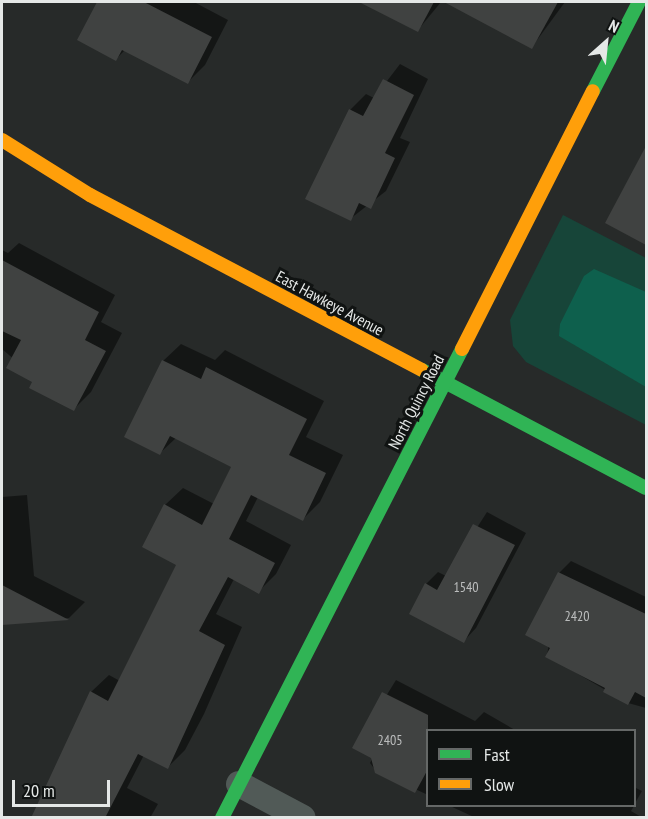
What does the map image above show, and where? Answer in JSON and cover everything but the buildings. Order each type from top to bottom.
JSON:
[{"type":"street","name":"North Quincy Road","points":[[222,818],[639,2]]},
{"type":"street","name":"East Hawkeye Avenue","points":[[2,140],[90,195],[646,488]]},
{"type":"street","points":[[239,784],[303,818]]},
{"type":"shaded area","points":[[563,215],[646,258],[646,425],[526,362],[513,346],[510,320]]},
{"type":"shaded area","points":[[594,269],[646,292],[646,387],[559,336],[560,324],[584,276]]},
{"type":"traffic: fast","points":[[593,91],[639,2]]},
{"type":"traffic: fast","points":[[222,818],[462,349]]},
{"type":"traffic: fast","points":[[422,370],[646,488]]},
{"type":"traffic: slow","points":[[462,349],[593,91]]},
{"type":"traffic: slow","points":[[2,140],[90,195],[422,370]]}]
